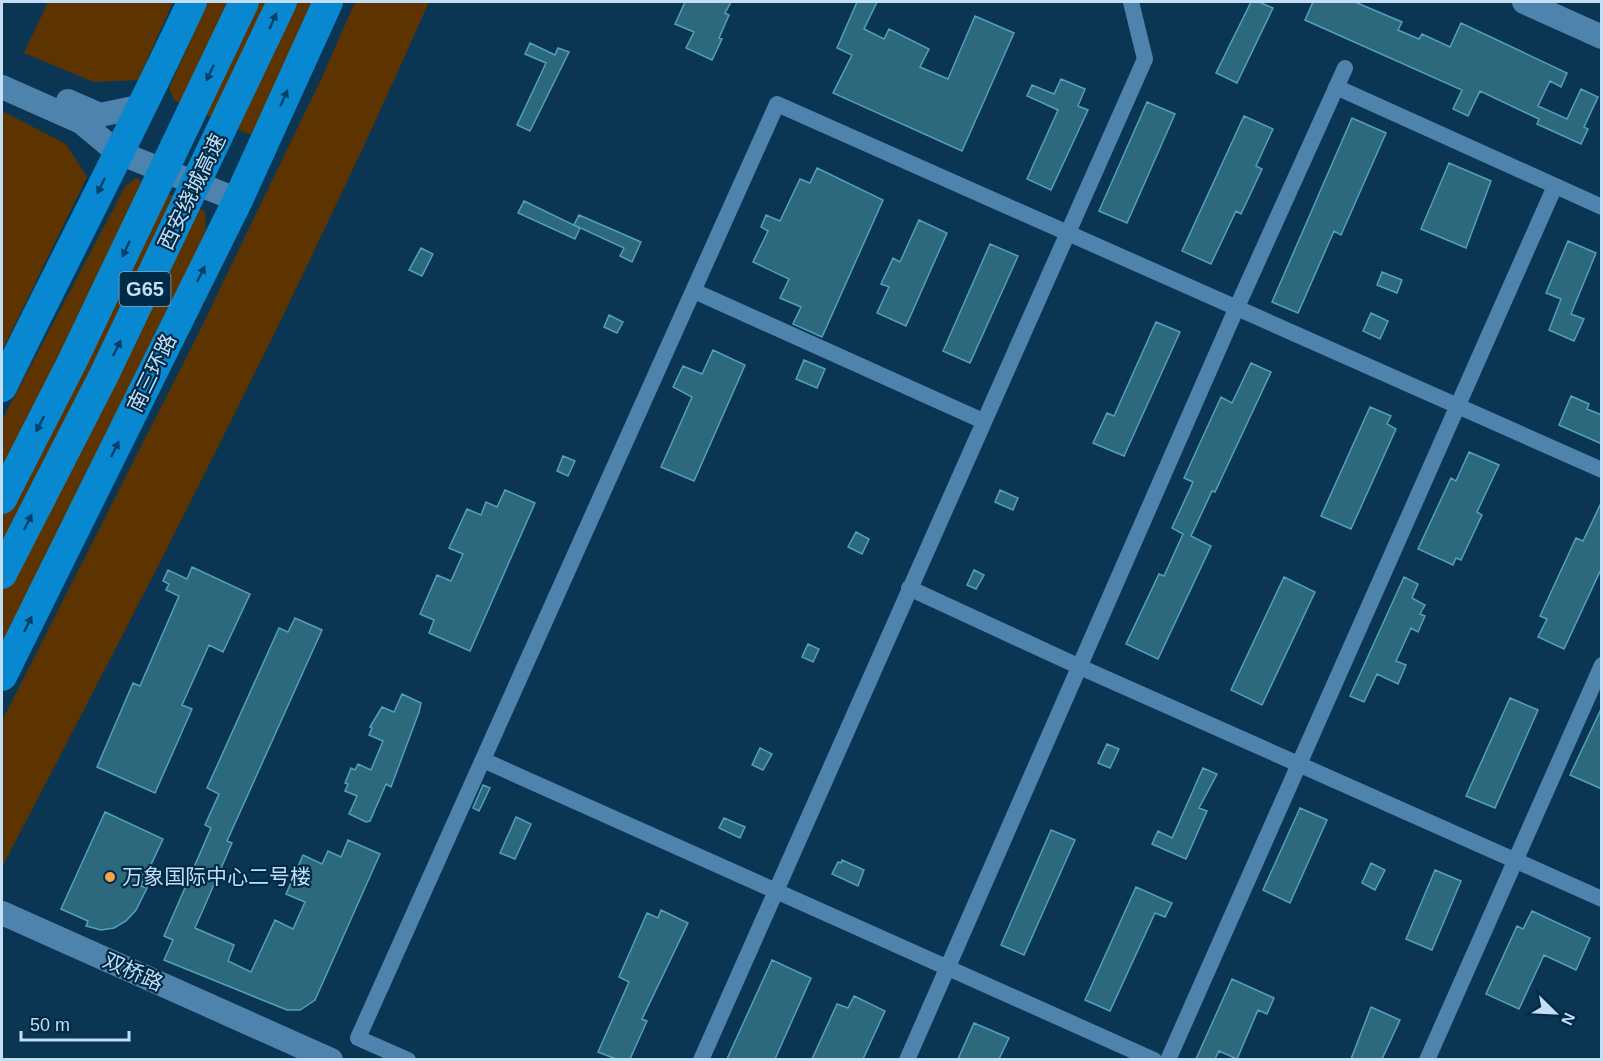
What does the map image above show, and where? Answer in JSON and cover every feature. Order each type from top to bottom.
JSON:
[{"type":"highway","points":[[2,387],[117,152],[143,106],[192,2]]},
{"type":"highway","name":"西安绕城高速","points":[[2,499],[72,362],[244,2]]},
{"type":"highway","name":"西安绕城高速","points":[[2,574],[109,364],[282,2]]},
{"type":"highway","name":"南三环路","points":[[2,676],[238,200],[328,2]]},
{"type":"street","points":[[701,1059],[1145,59],[1131,2]]},
{"type":"street","points":[[1524,2],[1602,37]]},
{"type":"street","points":[[907,1059],[1345,68]]},
{"type":"street","points":[[2,71],[100,114],[143,106]]},
{"type":"street","points":[[2,87],[81,122],[117,152],[238,200]]},
{"type":"street","points":[[1336,87],[1602,207]]},
{"type":"street","points":[[408,1059],[358,1038],[777,104],[1602,470]]},
{"type":"street","points":[[1168,1059],[1556,186]]},
{"type":"street","points":[[694,291],[983,421]]},
{"type":"street","points":[[909,588],[1080,667],[1602,899]]},
{"type":"street","points":[[1427,1059],[1602,665]]},
{"type":"street","points":[[483,760],[1154,1059]]},
{"type":"street","name":"双桥路","points":[[2,913],[331,1059]]},
{"type":"shaded area","points":[[48,2],[173,2],[138,80],[94,82],[24,53]]},
{"type":"shaded area","points":[[208,2],[316,2],[255,137],[174,100],[169,88]]},
{"type":"shaded area","points":[[355,2],[429,2],[328,221],[223,438],[2,867],[2,721],[201,328],[323,75]]},
{"type":"shaded area","points":[[2,111],[66,144],[87,177],[2,351]]},
{"type":"shaded area","points":[[136,178],[205,211],[206,238],[2,649],[2,420],[126,185]]},
{"type":"building","points":[[685,2],[731,2],[725,13],[729,15],[719,38],[722,39],[712,60],[686,48],[694,32],[675,24]]},
{"type":"building","points":[[857,2],[877,2],[864,29],[884,39],[889,29],[929,49],[920,67],[948,79],[975,16],[1014,33],[962,151],[833,93],[852,55],[837,48]]},
{"type":"building","points":[[1251,2],[1259,2],[1273,8],[1237,83],[1216,73]]},
{"type":"building","points":[[1313,2],[1355,2],[1402,22],[1398,30],[1419,39],[1422,34],[1450,47],[1461,23],[1567,73],[1561,87],[1550,81],[1538,106],[1567,119],[1581,89],[1598,97],[1584,127],[1588,129],[1581,144],[1537,124],[1539,119],[1480,91],[1468,116],[1453,109],[1462,90],[1305,20]]},
{"type":"building","points":[[530,43],[555,55],[558,48],[569,52],[530,131],[517,125],[546,63],[525,54]]},
{"type":"building","points":[[1061,79],[1085,89],[1078,106],[1088,110],[1051,190],[1027,179],[1058,110],[1027,96],[1032,85],[1054,94]]},
{"type":"building","points":[[1147,102],[1175,114],[1127,223],[1099,211]]},
{"type":"building","points":[[1244,116],[1273,129],[1256,166],[1262,169],[1241,214],[1236,211],[1211,264],[1182,251]]},
{"type":"building","points":[[1352,118],[1386,133],[1341,235],[1334,231],[1298,313],[1272,302]]},
{"type":"building","points":[[1449,163],[1491,181],[1466,248],[1421,229]]},
{"type":"building","points":[[817,168],[883,200],[822,337],[793,324],[801,307],[780,298],[789,279],[753,262],[768,231],[761,227],[766,215],[780,221],[800,179],[810,183]]},
{"type":"building","points":[[524,201],[580,228],[575,239],[518,213]]},
{"type":"building","points":[[579,215],[641,242],[632,262],[620,256],[624,248],[574,225]]},
{"type":"building","points":[[919,220],[947,233],[906,326],[877,313],[889,287],[881,284],[893,258],[900,262]]},
{"type":"building","points":[[1568,241],[1596,253],[1571,314],[1584,319],[1574,341],[1549,330],[1561,299],[1546,293]]},
{"type":"building","points":[[990,244],[1018,256],[970,363],[943,351]]},
{"type":"building","points":[[421,248],[433,254],[422,276],[409,270]]},
{"type":"building","points":[[1382,272],[1402,280],[1397,293],[1377,285]]},
{"type":"building","points":[[1371,313],[1388,321],[1380,339],[1363,331]]},
{"type":"building","points":[[609,315],[623,322],[617,333],[604,327]]},
{"type":"building","points":[[1156,322],[1180,332],[1124,456],[1093,443],[1107,413],[1114,416]]},
{"type":"building","points":[[713,350],[745,365],[694,481],[661,467],[692,397],[673,387],[683,366],[702,374]]},
{"type":"building","points":[[804,360],[825,369],[817,388],[796,379]]},
{"type":"building","points":[[1251,363],[1271,372],[1215,492],[1212,491],[1191,536],[1211,546],[1158,659],[1126,644],[1159,574],[1164,576],[1183,534],[1172,528],[1193,482],[1184,478],[1221,397],[1232,403]]},
{"type":"building","points":[[1571,396],[1589,404],[1587,409],[1602,415],[1602,444],[1559,425]]},
{"type":"building","points":[[1370,407],[1391,416],[1387,424],[1396,429],[1351,529],[1321,516]]},
{"type":"building","points":[[1469,452],[1499,465],[1477,512],[1482,515],[1461,560],[1456,558],[1453,565],[1418,549],[1451,478],[1456,481]]},
{"type":"building","points":[[563,456],[575,461],[568,476],[557,471]]},
{"type":"building","points":[[505,490],[535,503],[470,651],[429,633],[434,620],[420,614],[437,575],[451,581],[463,554],[449,548],[467,509],[481,515],[486,502],[497,507]]},
{"type":"building","points":[[1000,490],[1018,498],[1013,510],[995,502]]},
{"type":"building","points":[[1602,501],[1602,567],[1564,649],[1538,637],[1547,619],[1540,616],[1576,538],[1583,541]]},
{"type":"building","points":[[856,532],[869,539],[862,554],[848,547]]},
{"type":"building","points":[[192,567],[250,594],[223,652],[209,645],[182,705],[192,709],[155,793],[97,767],[133,683],[140,686],[179,596],[166,590],[169,584],[163,581],[168,570],[187,579]]},
{"type":"building","points":[[974,570],[984,575],[976,589],[967,585]]},
{"type":"building","points":[[1284,577],[1315,592],[1262,705],[1231,690]]},
{"type":"building","points":[[1404,577],[1418,584],[1412,598],[1425,605],[1420,614],[1425,616],[1418,632],[1411,628],[1396,661],[1406,665],[1398,684],[1377,674],[1364,702],[1350,696]]},
{"type":"building","points":[[295,618],[322,630],[227,841],[232,843],[195,928],[234,945],[228,961],[251,972],[275,920],[293,929],[305,902],[286,894],[303,855],[322,864],[328,851],[341,857],[348,840],[380,854],[315,1000],[300,1010],[287,1010],[164,960],[173,940],[164,936],[211,828],[205,825],[219,794],[207,788],[279,628],[288,632]]},
{"type":"building","points":[[808,644],[819,649],[813,662],[802,657]]},
{"type":"building","points":[[402,694],[421,703],[419,712],[391,787],[386,784],[370,821],[366,822],[349,814],[357,796],[345,791],[348,784],[345,783],[351,768],[355,770],[358,764],[371,770],[383,741],[369,735],[372,728],[370,727],[382,707],[394,712]]},
{"type":"building","points":[[1510,698],[1538,710],[1495,808],[1466,796]]},
{"type":"building","points":[[1602,707],[1602,789],[1570,775]]},
{"type":"building","points":[[1107,744],[1119,749],[1110,768],[1098,763]]},
{"type":"building","points":[[760,748],[772,754],[763,770],[752,765]]},
{"type":"building","points":[[1203,768],[1217,774],[1199,808],[1207,811],[1186,859],[1152,844],[1158,831],[1172,838]]},
{"type":"building","points":[[483,785],[490,788],[479,811],[473,808]]},
{"type":"building","points":[[1300,808],[1327,820],[1290,903],[1263,890]]},
{"type":"building","name":"万象国际中心二号楼","points":[[105,812],[163,839],[141,886],[147,888],[136,910],[126,921],[114,928],[101,930],[86,926],[88,921],[61,909]]},
{"type":"building","points":[[516,817],[531,824],[515,859],[500,853]]},
{"type":"building","points":[[724,818],[745,827],[740,838],[719,828]]},
{"type":"building","points":[[1051,830],[1075,840],[1024,955],[1001,945]]},
{"type":"building","points":[[842,860],[864,870],[858,886],[832,874],[838,862],[841,863]]},
{"type":"building","points":[[1371,863],[1385,870],[1375,890],[1362,883]]},
{"type":"building","points":[[1435,870],[1461,881],[1432,950],[1406,939]]},
{"type":"building","points":[[1136,887],[1172,903],[1165,917],[1155,913],[1110,1011],[1085,1000]]},
{"type":"building","points":[[661,910],[688,923],[642,1019],[647,1021],[630,1059],[616,1059],[598,1052],[629,982],[619,977],[647,913],[658,918]]},
{"type":"building","points":[[1532,911],[1590,938],[1576,970],[1544,955],[1519,1009],[1486,994],[1517,926],[1523,929]]},
{"type":"building","points":[[772,960],[811,978],[775,1059],[727,1059]]},
{"type":"building","points":[[1232,979],[1274,998],[1267,1014],[1258,1010],[1237,1059],[1219,1051],[1215,1059],[1196,1059]]},
{"type":"building","points":[[854,996],[885,1011],[863,1059],[812,1059],[837,1004],[848,1008]]},
{"type":"building","points":[[1371,1007],[1400,1020],[1382,1059],[1351,1059]]},
{"type":"building","points":[[974,1023],[1009,1038],[999,1059],[958,1059]]},
{"type":"place","name":"万象国际中心二号楼","points":[[110,877]]}]
